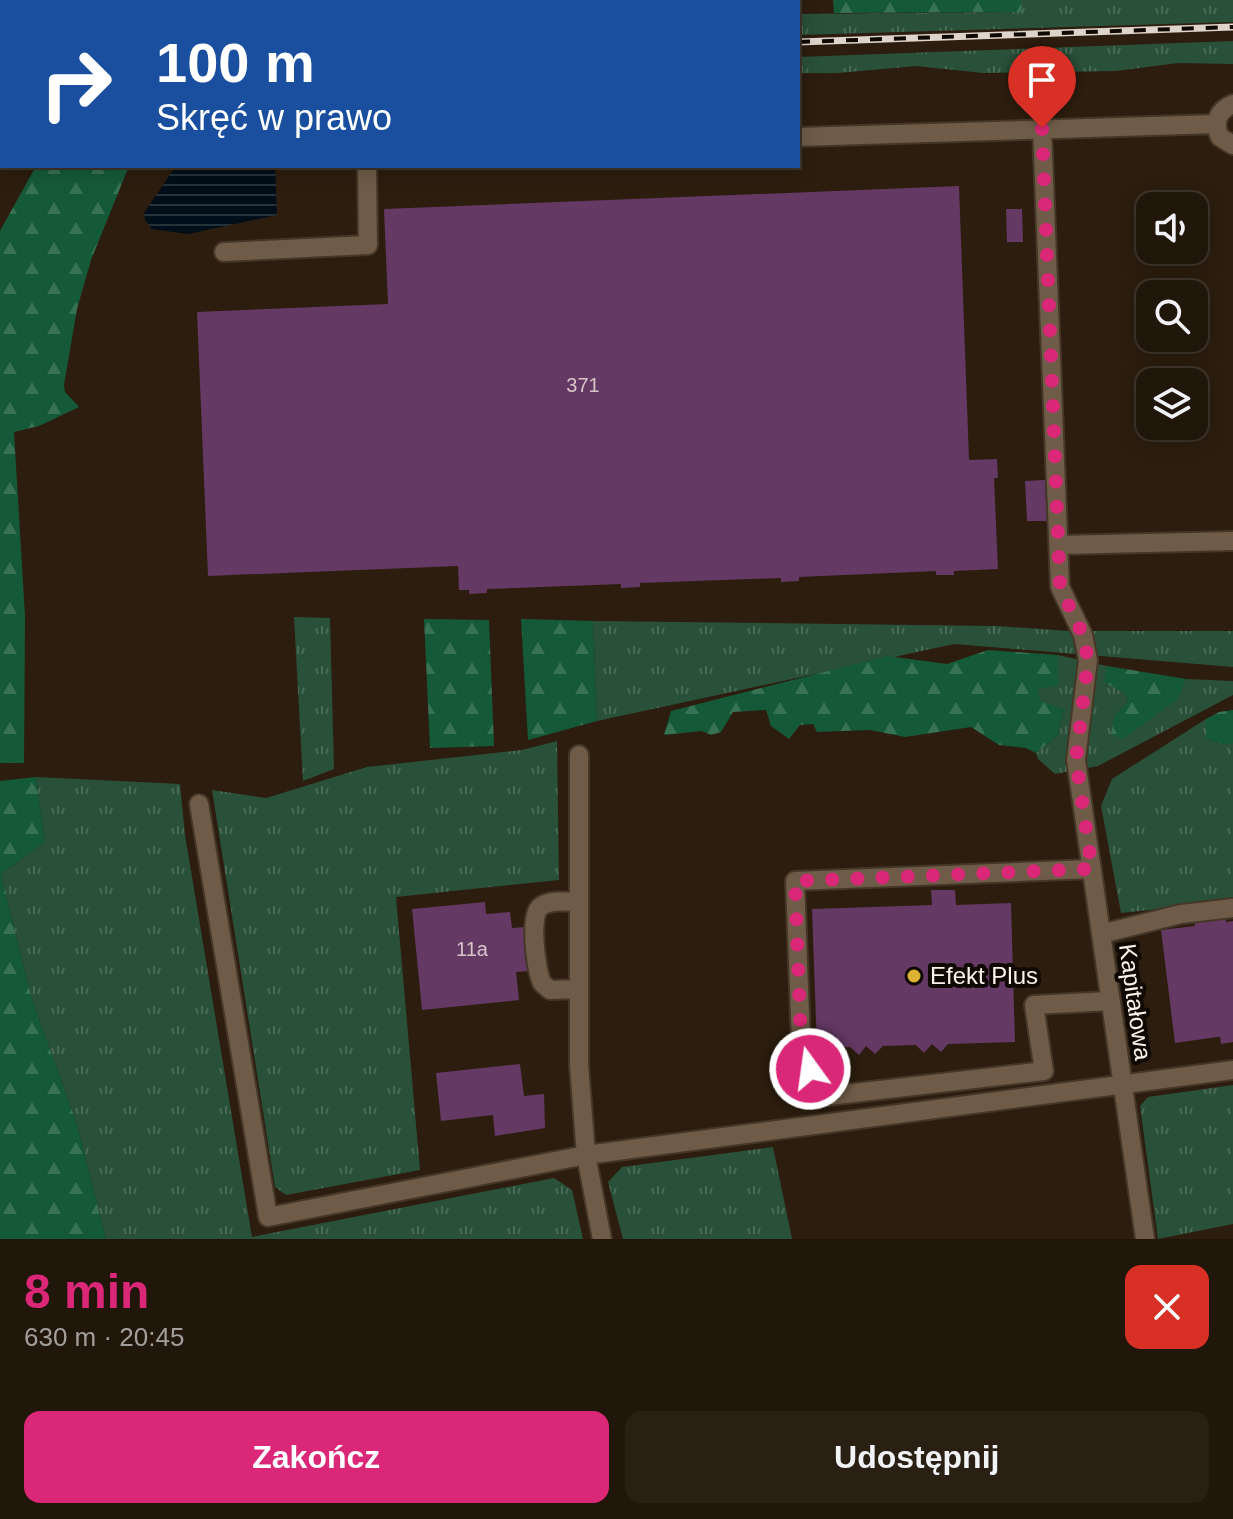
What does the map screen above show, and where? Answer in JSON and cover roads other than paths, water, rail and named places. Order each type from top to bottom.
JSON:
[{"type":"street","points":[[1233,104],[1221,111],[1216,124],[1220,137],[1233,145]]},
{"type":"street","points":[[800,137],[1216,124]]},
{"type":"street","points":[[1042,128],[1059,545],[1233,541]]},
{"type":"street","points":[[224,252],[368,245],[367,168]]},
{"type":"street","name":"Kapitałowa","points":[[1059,545],[1060,587],[1083,635],[1088,660],[1076,746],[1078,771],[1145,1239]]},
{"type":"street","points":[[579,755],[579,1074],[586,1155],[602,1239]]},
{"type":"street","points":[[199,804],[268,1217],[586,1155],[1233,1070]]},
{"type":"street","points":[[1092,869],[795,881],[801,1042],[819,1097],[1044,1071],[1034,1005],[1110,1001]]},
{"type":"street","points":[[578,902],[543,905],[533,920],[542,983],[550,990],[578,989]]},
{"type":"street","points":[[1101,934],[1181,914],[1233,908]]},
{"type":"water","points":[[175,168],[275,168],[277,215],[188,234],[152,229],[144,213]]},
{"type":"railway","points":[[800,42],[1233,27]]},
{"type":"place","name":"Efekt Plus","points":[[914,976]]}]
